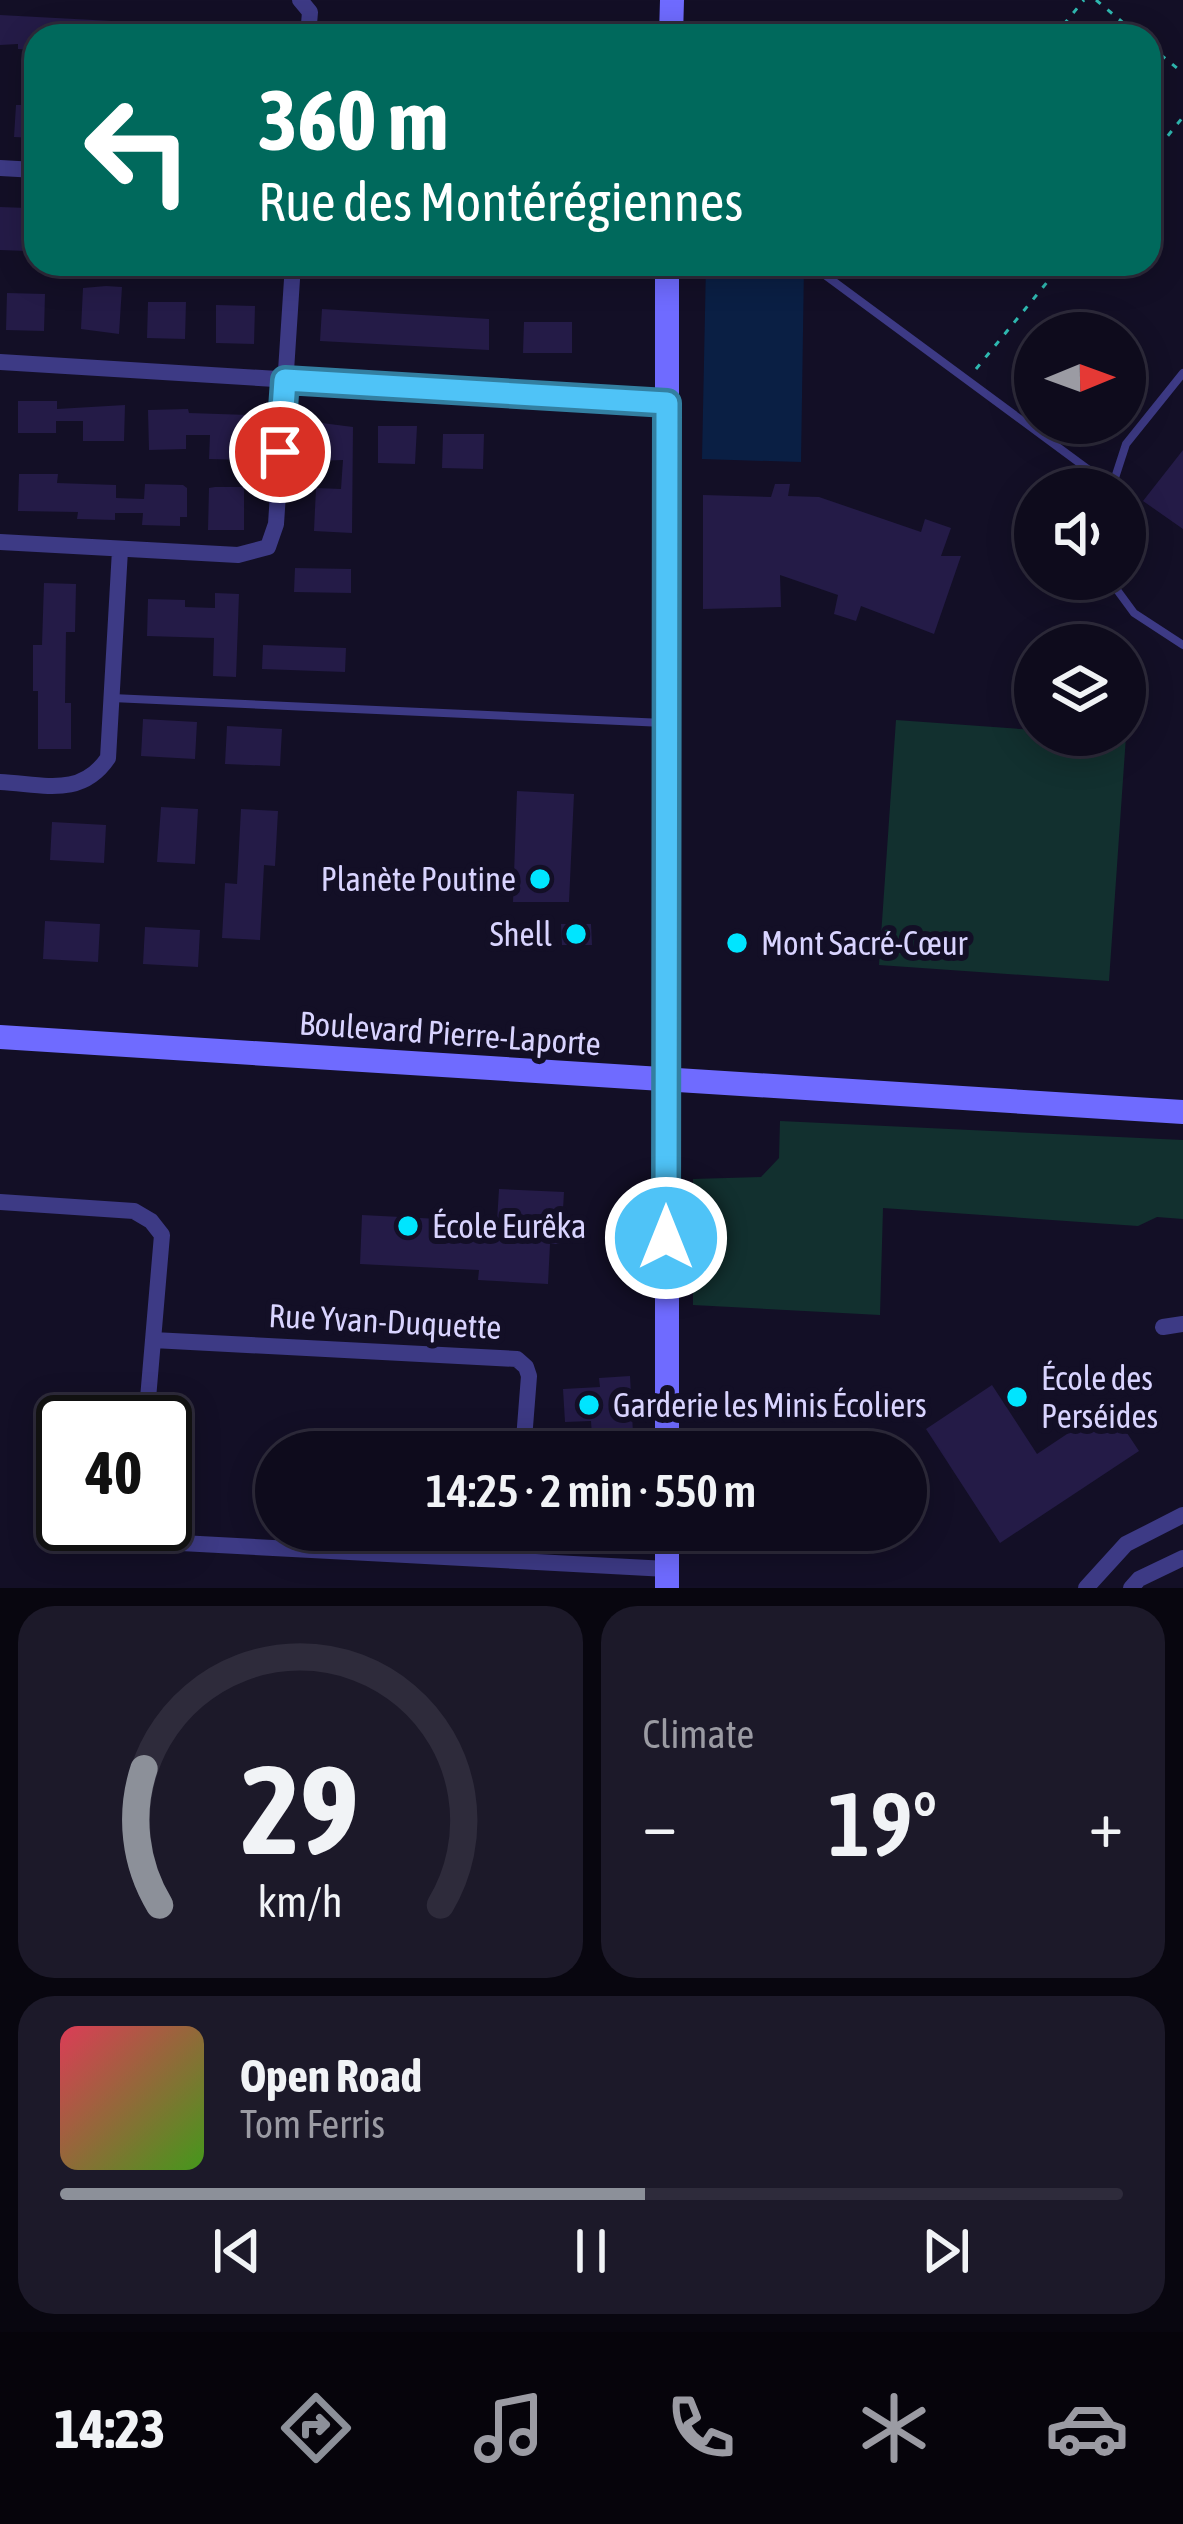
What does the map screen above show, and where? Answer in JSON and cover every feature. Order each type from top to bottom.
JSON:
[{"type":"street","points":[[0,542],[238,555],[268,547],[276,524],[291,276]]},
{"type":"street","points":[[667,276],[667,1431]]},
{"type":"street","points":[[0,362],[667,403]]},
{"type":"street","points":[[0,782],[77,785],[96,776],[108,758],[120,550]]},
{"type":"street","name":"Boulevard Pierre-Laporte","points":[[0,1037],[1183,1112]]},
{"type":"street","points":[[0,1202],[134,1211],[162,1234],[148,1395]]},
{"type":"street","points":[[1163,1327],[1183,1324]]},
{"type":"street","name":"Rue Yvan-Duquette","points":[[152,1340],[517,1359],[529,1376],[525,1431]]},
{"type":"street","points":[[1086,1588],[1126,1544],[1183,1515]]},
{"type":"street","points":[[192,1543],[516,1561],[667,1578]]},
{"type":"street","points":[[516,1561],[517,1551]]},
{"type":"street","points":[[1131,1588],[1139,1579],[1183,1558]]},
{"type":"lane","points":[[826,276],[1085,468]]},
{"type":"lane","points":[[1118,468],[1126,444],[1183,373]]},
{"type":"lane","points":[[1124,600],[1133,613],[1183,645]]},
{"type":"lane","points":[[112,698],[666,723]]},
{"type":"path","points":[[1064,24],[1084,0]]},
{"type":"path","points":[[1096,0],[1125,24]]},
{"type":"path","points":[[1161,144],[1183,117]]},
{"type":"path","points":[[967,380],[1052,276]]},
{"type":"green space","points":[[896,720],[1014,728],[1014,756],[1125,756],[1109,981],[879,965]]},
{"type":"green space","points":[[780,1121],[1183,1140],[1183,1219],[1157,1217],[1138,1226],[883,1208],[880,1315],[693,1305],[693,1179],[761,1177],[779,1158]]},
{"type":"water","points":[[706,276],[804,276],[801,462],[702,459]]},
{"type":"building","points":[[0,15],[112,21],[24,24],[24,49],[18,49],[18,44],[0,45]]},
{"type":"building","points":[[16,105],[24,105],[24,137],[14,137]]},
{"type":"building","points":[[0,207],[24,208],[24,251],[0,250]]},
{"type":"building","points":[[122,287],[119,334],[81,329],[83,288]]},
{"type":"building","points":[[7,293],[45,294],[44,331],[6,330]]},
{"type":"building","points":[[148,302],[186,302],[185,339],[147,338]]},
{"type":"building","points":[[216,305],[255,306],[254,344],[216,343]]},
{"type":"building","points":[[322,309],[489,319],[489,350],[320,341]]},
{"type":"building","points":[[524,322],[572,322],[572,353],[523,353]]},
{"type":"building","points":[[18,401],[57,401],[57,409],[125,405],[124,441],[83,441],[83,421],[56,421],[56,433],[18,433]]},
{"type":"building","points":[[188,409],[189,413],[249,415],[248,460],[209,459],[210,435],[186,435],[186,449],[149,450],[148,410]]},
{"type":"building","points":[[314,422],[353,427],[352,533],[314,531],[316,488],[341,489],[343,460],[314,461]]},
{"type":"building","points":[[378,426],[417,426],[415,464],[378,463]]},
{"type":"building","points":[[443,434],[484,434],[483,469],[442,468]]},
{"type":"building","points":[[1183,450],[1183,529],[1146,503]]},
{"type":"building","points":[[19,474],[58,474],[57,483],[116,485],[116,498],[144,499],[145,484],[183,485],[187,517],[180,517],[180,526],[142,525],[143,513],[115,513],[115,520],[77,519],[78,512],[18,511]]},
{"type":"building","points":[[775,484],[790,484],[788,496],[819,497],[921,532],[925,519],[951,528],[941,556],[961,556],[934,634],[861,606],[856,621],[834,614],[838,595],[780,575],[781,607],[703,609],[703,495],[771,497]]},
{"type":"building","points":[[244,487],[244,530],[208,530],[209,488]]},
{"type":"building","points":[[295,568],[351,569],[351,593],[294,592]]},
{"type":"building","points":[[44,583],[76,584],[75,632],[66,632],[65,703],[71,703],[71,749],[38,749],[33,645],[42,645]]},
{"type":"building","points":[[215,593],[239,594],[236,677],[213,676],[214,638],[147,636],[148,599],[185,600],[185,607],[215,608]]},
{"type":"building","points":[[263,645],[346,648],[345,672],[262,669]]},
{"type":"building","points":[[143,719],[197,722],[195,759],[141,756]]},
{"type":"building","points":[[227,726],[282,729],[280,766],[225,764]]},
{"type":"building","points":[[517,791],[574,794],[569,902],[513,902]]},
{"type":"building","points":[[161,807],[198,809],[195,864],[157,862]]},
{"type":"building","points":[[241,809],[278,811],[275,866],[264,865],[260,940],[222,938],[225,883],[237,884]]},
{"type":"building","points":[[52,822],[106,825],[104,863],[50,860]]},
{"type":"building","points":[[45,921],[100,924],[98,962],[43,959]]},
{"type":"building","name":"Shell","points":[[561,924],[591,924],[592,945],[562,945]]},
{"type":"building","points":[[145,927],[200,930],[198,967],[143,964]]},
{"type":"building","points":[[499,1189],[564,1192],[561,1244],[550,1244],[548,1284],[478,1280],[479,1270],[360,1264],[362,1215],[497,1222]]},
{"type":"building","points":[[630,1376],[633,1431],[592,1431],[591,1421],[565,1422],[563,1389],[600,1387],[599,1378]]},
{"type":"building","points":[[992,1385],[1037,1454],[1109,1406],[1139,1451],[1000,1543],[926,1429]]},
{"type":"place","name":"Planète Poutine","points":[[540,879]]},
{"type":"place","name":"Shell","points":[[576,934]]},
{"type":"place","name":"Mont Sacré-Cœur","points":[[737,943]]},
{"type":"place","name":"École Eurêka","points":[[408,1226]]},
{"type":"place","name":"École des Perséides","points":[[1017,1397]]},
{"type":"place","name":"Garderie les Minis Écoliers","points":[[589,1405]]},
{"type":"route","points":[[280,452],[285,380],[667,403],[666,1238]]}]
